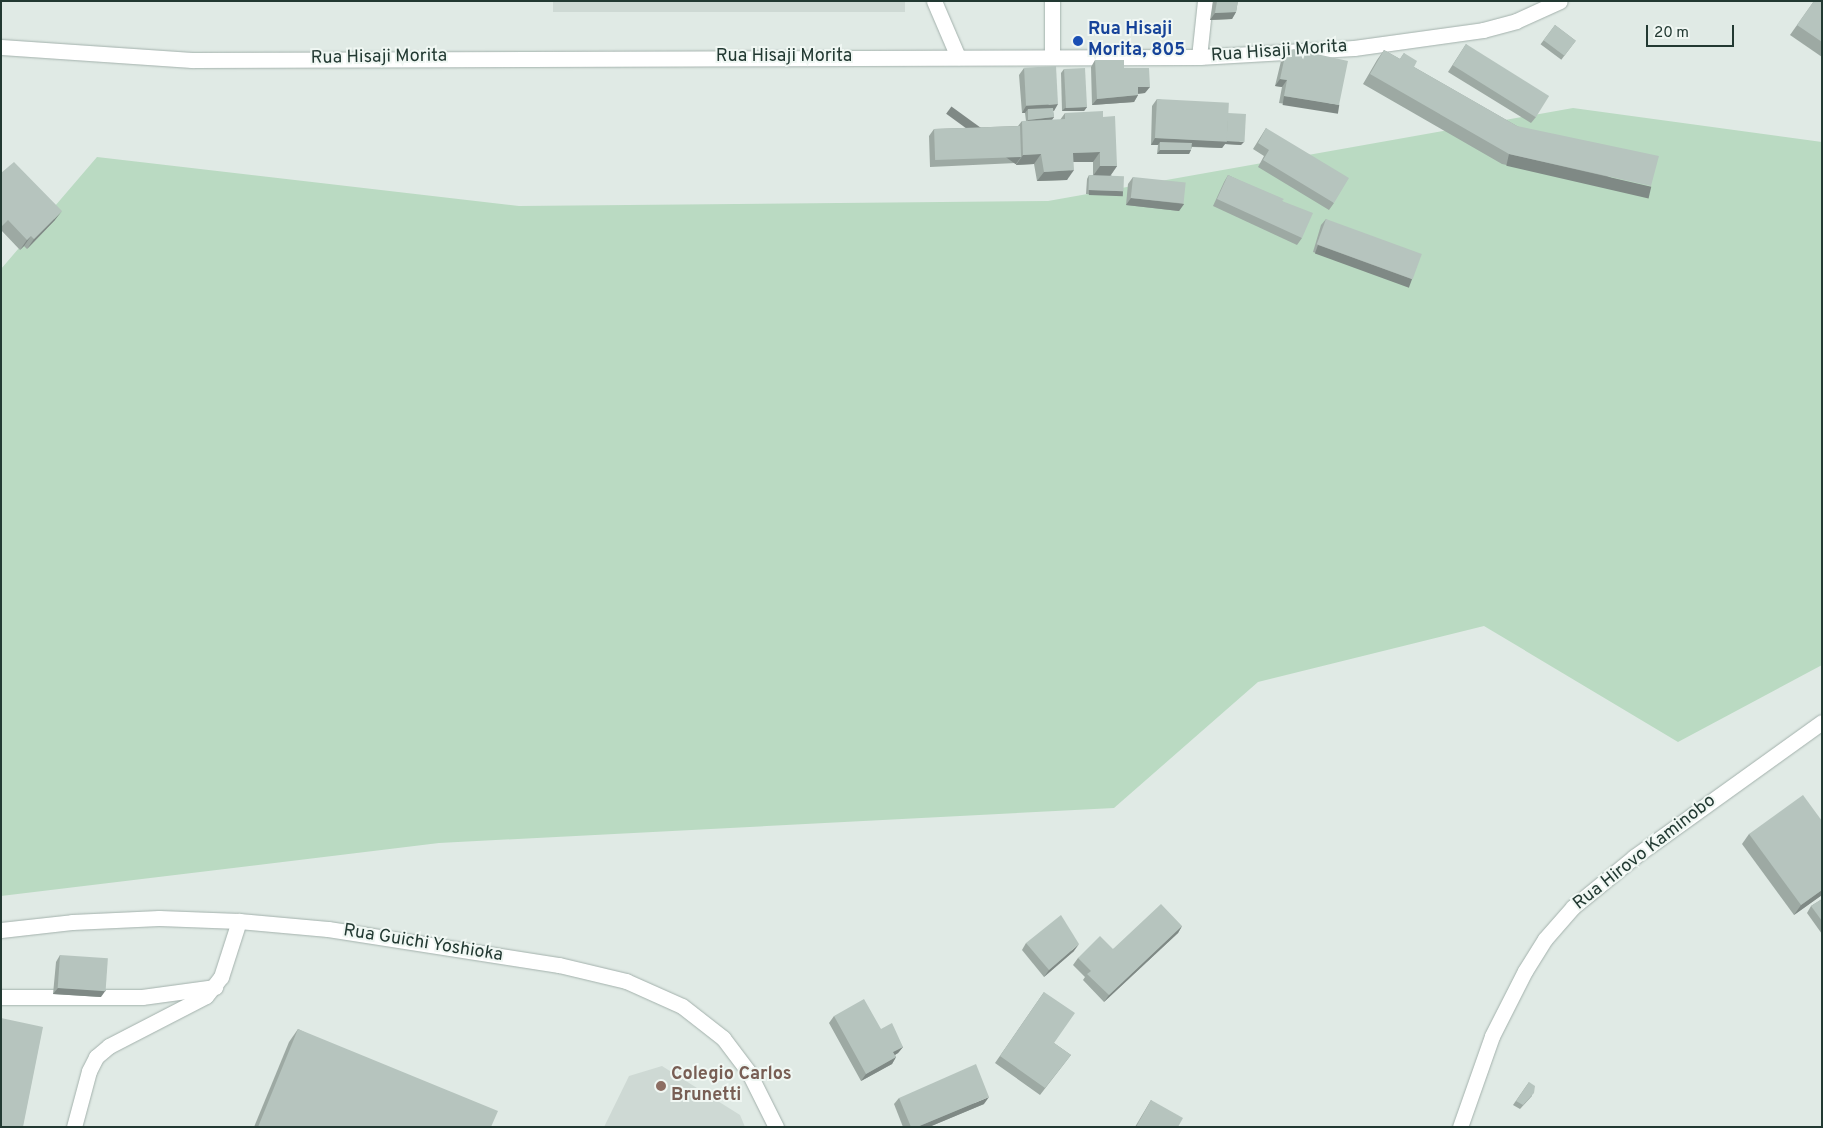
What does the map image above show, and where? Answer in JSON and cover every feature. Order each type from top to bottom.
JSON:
[{"type":"street","points":[[934,1],[958,57]]},
{"type":"street","points":[[1052,1],[1052,57]]},
{"type":"street","points":[[1199,57],[1205,1]]},
{"type":"street","name":"Rua Hisaji Morita","points":[[1,47],[192,60],[1199,57],[1354,48],[1483,30],[1516,21],[1560,1]]},
{"type":"street","name":"Rua Hirovo Kaminobo","points":[[1460,1127],[1492,1036],[1525,971],[1545,940],[1573,907],[1634,857],[1822,722]]},
{"type":"street","name":"Rua Guichi Yoshioka","points":[[1,930],[72,922],[159,918],[239,921],[328,929],[559,965],[626,981],[682,1006],[723,1038],[748,1071],[776,1127]]},
{"type":"street","points":[[74,1127],[89,1071],[96,1057],[109,1046],[206,996],[215,987],[239,921]]},
{"type":"street","points":[[1,997],[142,997],[215,987]]},
{"type":"shaded area","points":[[553,1],[905,1],[905,12],[553,12]]},
{"type":"shaded area","name":"Colegio Carlos Brunetti","points":[[662,1066],[740,1115],[745,1127],[604,1127],[629,1076]]},
{"type":"green space","points":[[1573,108],[1822,142],[1822,665],[1678,742],[1484,626],[1258,682],[1114,808],[439,843],[1,896],[1,269],[97,157],[519,206],[1048,201]]},
{"type":"building","points":[[1217,1],[1238,1],[1236,12],[1215,13]]},
{"type":"building","points":[[1814,1],[1822,1],[1822,42],[1797,25]]},
{"type":"building","points":[[1555,25],[1576,41],[1564,56],[1544,40]]},
{"type":"building","points":[[1466,44],[1549,96],[1536,117],[1453,65]]},
{"type":"building","points":[[1294,49],[1348,61],[1339,105],[1284,96],[1287,80],[1280,79],[1286,51]]},
{"type":"building","points":[[1384,50],[1400,59],[1404,53],[1417,61],[1414,67],[1517,126],[1659,156],[1651,186],[1509,154],[1370,74]]},
{"type":"building","points":[[1095,60],[1124,60],[1124,68],[1149,68],[1150,87],[1138,87],[1138,95],[1097,99]]},
{"type":"building","points":[[1056,66],[1058,104],[1026,106],[1024,68]]},
{"type":"building","points":[[1085,68],[1087,107],[1066,108],[1064,69]]},
{"type":"building","points":[[1157,99],[1229,103],[1227,142],[1155,138]]},
{"type":"building","points":[[1053,108],[1054,117],[1028,120],[1028,109]]},
{"type":"building","points":[[1103,111],[1103,117],[1115,116],[1117,166],[1100,166],[1100,152],[1073,153],[1074,170],[1044,172],[1041,154],[1023,155],[1022,121],[1065,119],[1065,113]]},
{"type":"building","points":[[1228,113],[1246,114],[1245,142],[1227,141]]},
{"type":"building","points":[[1020,126],[1021,157],[935,160],[934,129]]},
{"type":"building","points":[[1266,128],[1349,178],[1334,203],[1263,160],[1269,150],[1258,143]]},
{"type":"building","points":[[1160,142],[1192,143],[1191,150],[1160,150]]},
{"type":"building","points":[[14,162],[62,211],[34,239],[31,236],[27,240],[8,220],[1,227],[1,173]]},
{"type":"building","points":[[1089,175],[1124,176],[1123,191],[1088,190]]},
{"type":"building","points":[[1228,175],[1284,199],[1282,201],[1313,213],[1302,238],[1217,199]]},
{"type":"building","points":[[1133,177],[1186,183],[1184,203],[1131,198]]},
{"type":"building","points":[[1326,219],[1422,254],[1413,279],[1317,244]]},
{"type":"building","points":[[1803,795],[1822,821],[1822,890],[1801,905],[1749,834]]},
{"type":"building","points":[[1822,899],[1822,921],[1811,906]]},
{"type":"building","points":[[1161,904],[1182,926],[1109,995],[1087,974],[1091,971],[1078,958],[1100,936],[1113,949]]},
{"type":"building","points":[[1061,915],[1079,944],[1049,970],[1026,943]]},
{"type":"building","points":[[60,955],[108,958],[106,991],[58,988]]},
{"type":"building","points":[[1044,992],[1075,1013],[1054,1043],[1071,1055],[1045,1088],[1000,1056]]},
{"type":"building","points":[[864,999],[881,1029],[892,1023],[903,1047],[893,1052],[896,1057],[866,1074],[834,1016]]},
{"type":"building","points":[[1,1018],[43,1027],[23,1127],[1,1127]]},
{"type":"building","points":[[298,1029],[498,1111],[491,1127],[258,1127]]},
{"type":"building","points":[[976,1064],[989,1097],[917,1127],[911,1127],[899,1098]]},
{"type":"building","points":[[1529,1082],[1535,1086],[1534,1093],[1523,1105],[1516,1101]]},
{"type":"building","points":[[1151,1100],[1183,1118],[1178,1127],[1136,1127]]},
{"type":"place","name":"Rua Hisaji Morita, 805","points":[[1078,41]]},
{"type":"place","name":"Colegio Carlos Brunetti","points":[[661,1086]]}]
